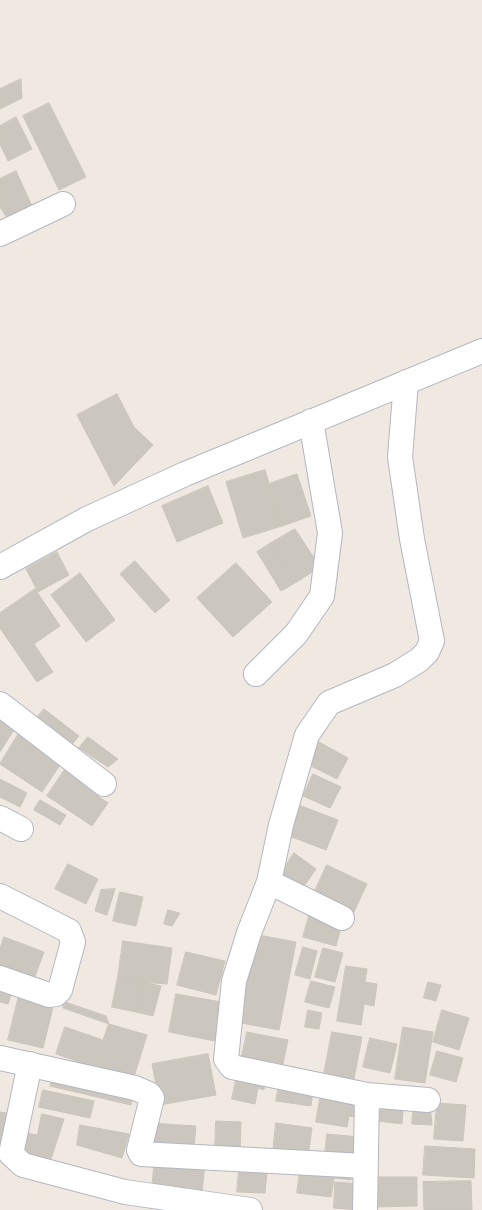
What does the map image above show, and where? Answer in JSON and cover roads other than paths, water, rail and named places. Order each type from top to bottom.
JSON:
[{"type":"street","points":[[0,234],[63,204]]},
{"type":"street","points":[[0,567],[87,519],[185,474],[482,351]]},
{"type":"street","points":[[406,382],[400,457],[412,539],[432,641],[427,652],[395,675],[329,703],[307,735],[281,825],[269,882],[249,933],[234,981],[226,1059],[232,1066],[367,1094],[428,1100]]},
{"type":"street","points":[[256,674],[296,634],[322,596],[330,533],[311,421]]},
{"type":"street","points":[[0,704],[104,784]]},
{"type":"street","points":[[0,818],[22,829]]},
{"type":"street","points":[[269,882],[342,918]]},
{"type":"street","points":[[0,896],[69,931],[73,942],[60,990],[56,994],[49,995],[0,978]]},
{"type":"street","points":[[0,1058],[135,1088],[150,1094],[152,1098],[139,1150],[141,1154],[364,1166]]},
{"type":"street","points":[[30,1064],[12,1154],[23,1165],[124,1201],[250,1210]]},
{"type":"street","points":[[365,1210],[364,1166],[367,1094]]}]
